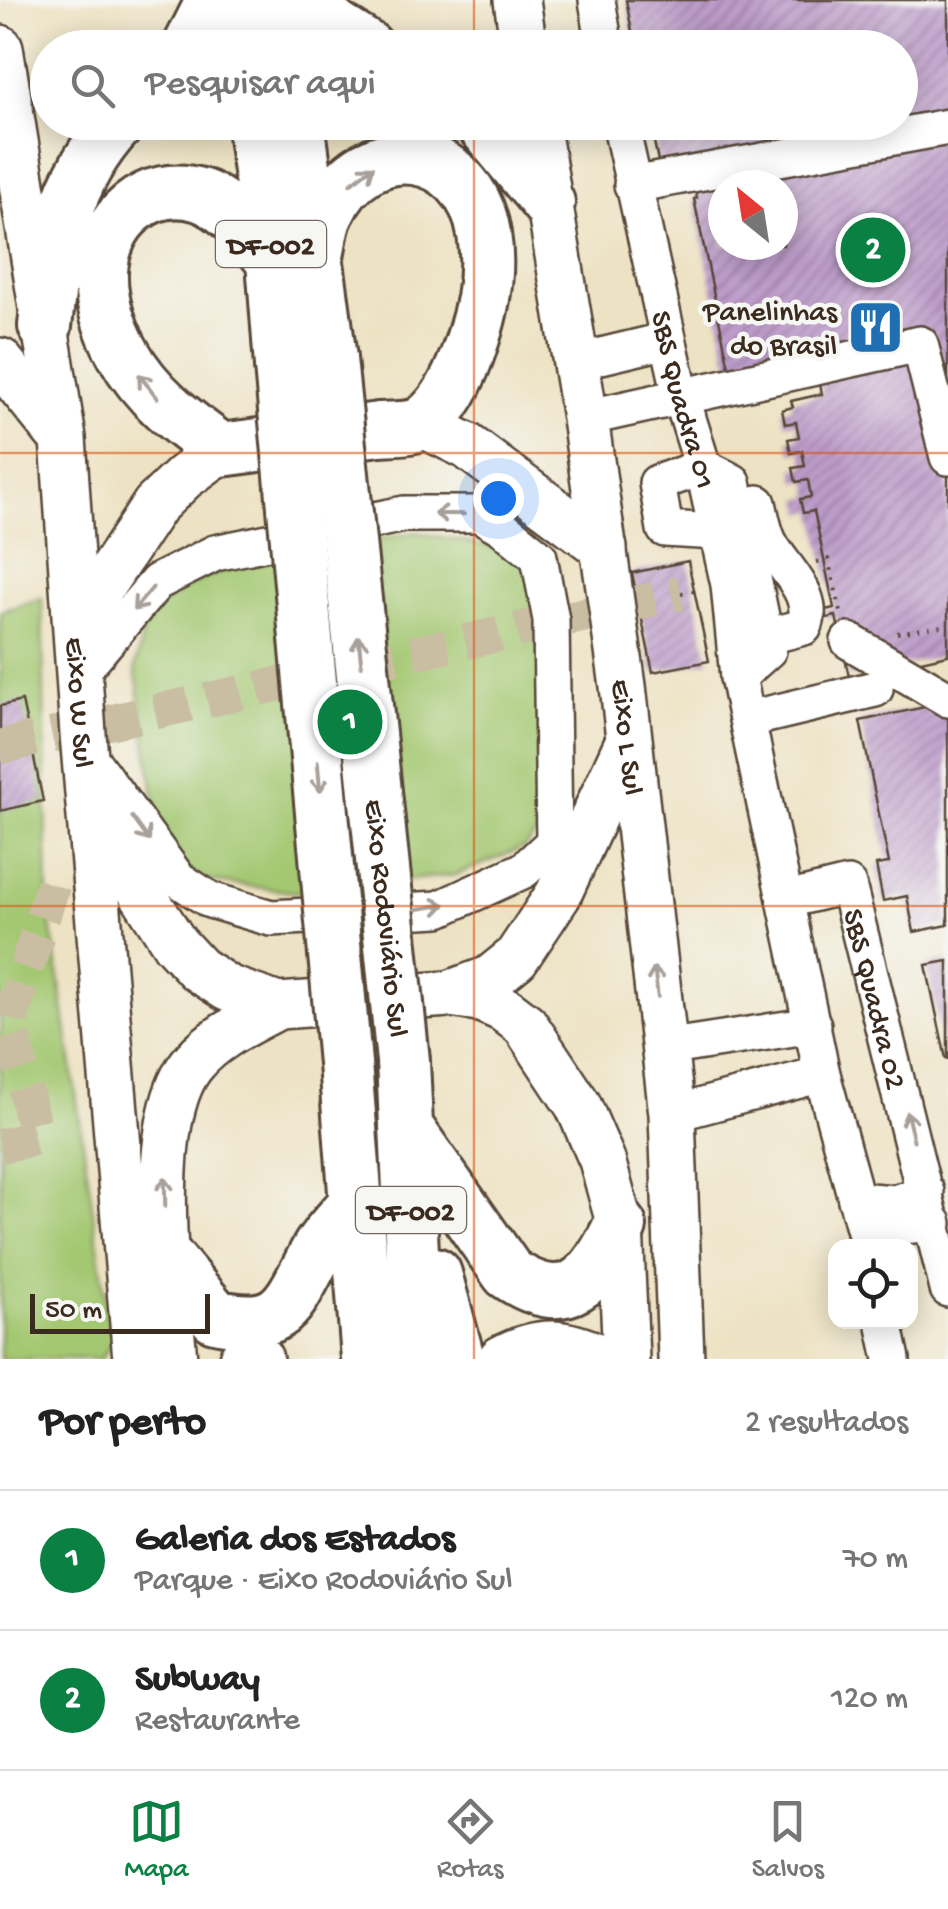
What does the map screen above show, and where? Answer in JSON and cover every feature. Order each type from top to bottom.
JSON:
[{"type":"highway","points":[[200,30],[213,0]]},
{"type":"highway","points":[[230,0],[236,30]]},
{"type":"highway","points":[[280,0],[284,30]]},
{"type":"highway","points":[[303,0],[339,30]]},
{"type":"highway","points":[[45,326],[53,253],[76,182],[102,140]]},
{"type":"highway","name":"Eixo Rodoviário Sul","points":[[259,140],[295,259]]},
{"type":"highway","name":"Eixo Rodoviário Sul","points":[[298,140],[295,259],[306,362],[403,1061],[417,1359]]},
{"type":"highway","points":[[498,140],[548,204]]},
{"type":"highway","points":[[412,156],[428,158],[457,179],[484,230],[487,269],[483,308],[469,353],[448,396],[422,424],[222,450],[168,410],[125,356],[103,299],[101,270],[109,237],[124,214],[146,196],[173,190],[203,196],[256,238],[295,259],[335,198],[368,168],[388,159],[412,156]]},
{"type":"highway","name":"Eixo Rodoviário Sul","points":[[306,362],[345,1064],[368,1359]]},
{"type":"highway","points":[[406,1127],[508,1273],[526,1286],[550,1292],[574,1289],[601,1266],[620,1226]]},
{"type":"highway","points":[[410,1181],[458,1359]]},
{"type":"highway","points":[[166,1257],[215,1316],[260,1321],[289,1304],[316,1252],[354,1206]]},
{"type":"highway","points":[[334,1359],[354,1206]]},
{"type":"main road","points":[[517,0],[521,30]]},
{"type":"main road","name":"Eixo W Sul","points":[[0,49],[63,438],[86,772],[144,1357]]},
{"type":"main road","name":"Eixo L Sul","points":[[539,140],[585,418],[628,742],[672,1114],[685,1347]]},
{"type":"main road","points":[[0,360],[63,438]]},
{"type":"main road","points":[[422,424],[467,446],[604,548]]},
{"type":"main road","points":[[76,623],[155,504],[222,450]]},
{"type":"main road","points":[[449,994],[490,979],[516,958],[558,894],[628,742]]},
{"type":"main road","points":[[86,772],[135,882],[174,944],[198,969],[228,988],[278,1006],[449,994],[479,998],[504,1009],[525,1025],[578,1105],[602,1160],[620,1226],[626,1359]]},
{"type":"main road","points":[[144,1357],[166,1257],[165,1136],[182,1082],[194,1062],[229,1032],[278,1006]]},
{"type":"main road","points":[[500,1359],[526,1345],[554,1342],[604,1359]]},
{"type":"main road","points":[[242,1359],[260,1359]]},
{"type":"street","points":[[596,0],[602,30]]},
{"type":"street","points":[[918,133],[948,127]]},
{"type":"street","name":"SBS Quadra 01","points":[[623,140],[681,396],[702,462],[729,585],[738,677]]},
{"type":"street","points":[[632,185],[877,140]]},
{"type":"street","points":[[576,362],[668,340]]},
{"type":"street","points":[[585,418],[920,344],[948,457]]},
{"type":"street","points":[[717,532],[665,529],[657,483],[702,462],[733,482],[768,650],[738,677],[822,1074],[867,1239]]},
{"type":"street","points":[[79,674],[157,582],[215,553],[404,514],[479,514],[539,558],[550,620],[554,842],[524,870],[439,909],[271,918],[210,900],[178,880],[86,772]]},
{"type":"street","points":[[848,641],[948,699]]},
{"type":"street","points":[[748,719],[875,690]]},
{"type":"street","name":"SBS Quadra 02","points":[[786,900],[848,885],[948,1289]]},
{"type":"street","points":[[664,1048],[813,1025]]},
{"type":"street","points":[[672,1114],[822,1074]]},
{"type":"street","points":[[856,1200],[930,1207]]},
{"type":"street","points":[[881,1239],[930,1207]]},
{"type":"street","points":[[886,1329],[892,1359]]},
{"type":"green space","points":[[417,532],[510,551],[533,577],[553,813],[525,847],[456,875],[294,892],[208,881],[177,862],[159,828],[135,668],[147,616],[185,587],[242,563]]},
{"type":"green space","points":[[42,598],[48,903],[112,1342],[101,1359],[0,1359],[0,612]]},
{"type":"building","points":[[626,0],[948,0],[948,655],[849,677],[836,616],[827,618],[825,610],[834,608],[814,511],[803,513],[800,499],[811,497],[808,480],[796,482],[793,468],[805,466],[802,451],[791,453],[788,439],[799,437],[796,422],[785,424],[782,410],[793,407],[791,401],[822,394],[815,359],[731,377],[694,199],[694,185],[664,191],[654,140],[918,140],[918,30],[632,30]]},
{"type":"building","points":[[688,561],[709,661],[653,672],[632,573]]},
{"type":"building","points":[[22,701],[43,801],[0,811],[0,706]]},
{"type":"building","points":[[948,702],[948,925],[914,932],[907,896],[883,901],[876,865],[889,863],[860,721]]},
{"type":"building","points":[[948,961],[948,1059],[946,1059],[926,965]]},
{"type":"tunnel","points":[[0,747],[681,593]]},
{"type":"tunnel","points":[[0,1146],[36,1138],[10,1020],[55,878]]},
{"type":"place","name":"Subway","points":[[873,250]]},
{"type":"place","name":"Panelinhas do Brasil","points":[[876,327]]},
{"type":"place","name":"Galeria dos Estados","points":[[350,722]]}]
